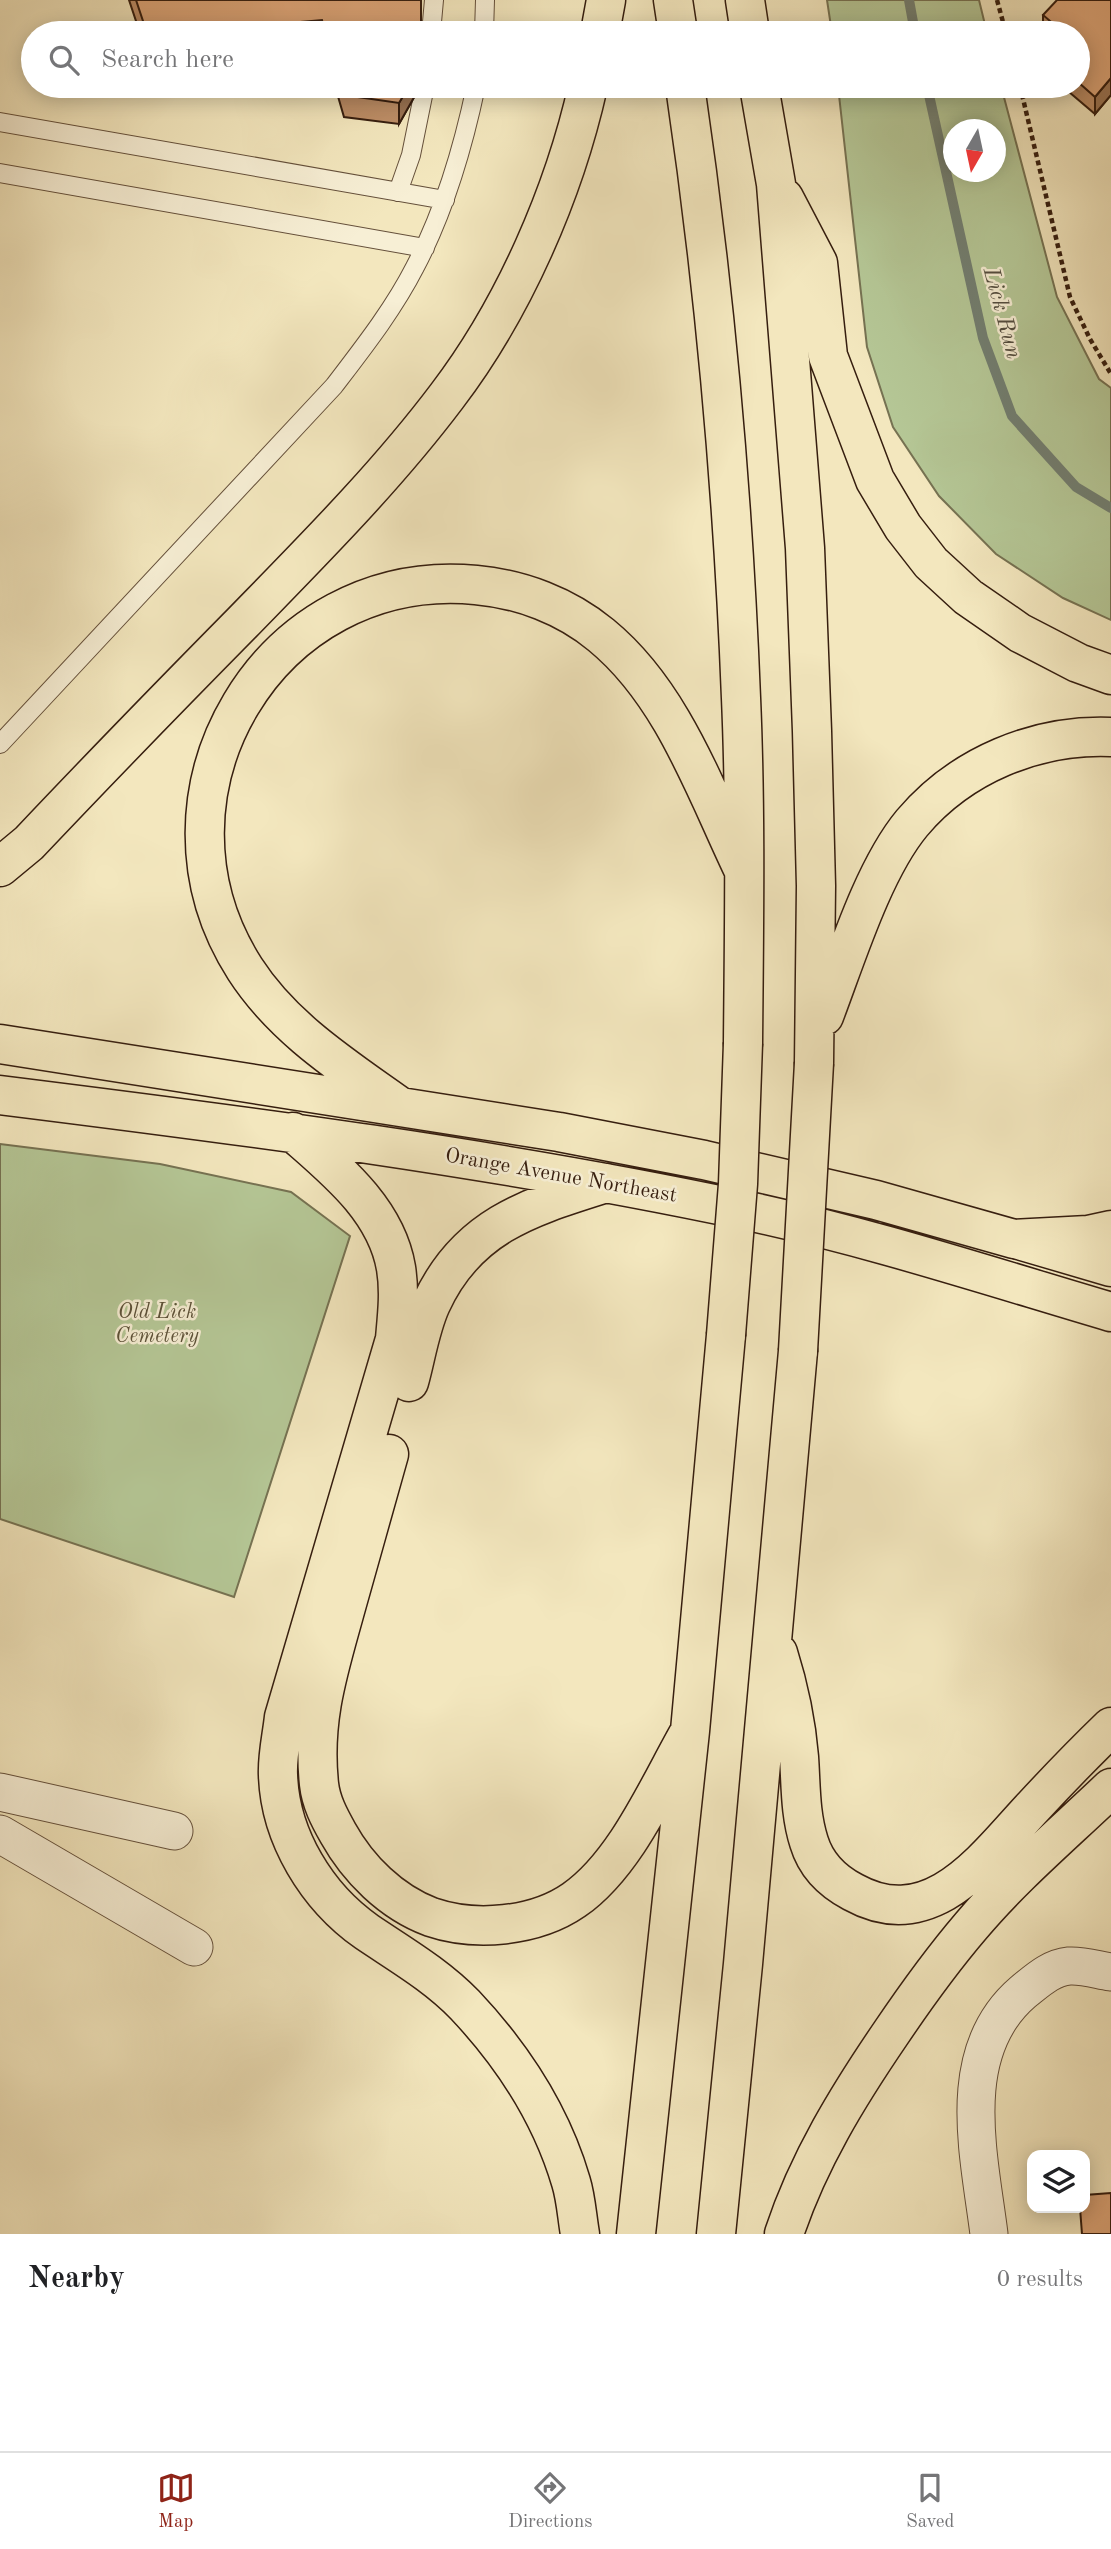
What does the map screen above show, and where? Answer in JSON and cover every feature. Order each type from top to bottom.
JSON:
[{"type":"main road","points":[[602,21],[606,0]]},
{"type":"main road","points":[[673,0],[676,21]]},
{"type":"main road","points":[[745,0],[748,21]]},
{"type":"main road","points":[[0,880],[29,843],[300,564],[376,481],[448,395],[485,339],[524,268],[559,186],[586,98]]},
{"type":"main road","points":[[636,2234],[690,1731],[726,1335],[738,1184],[743,1043],[741,701],[733,539],[718,347],[687,98]]},
{"type":"main road","points":[[716,2234],[798,1351],[815,1052],[816,886],[805,561],[776,184],[762,98]]},
{"type":"main road","points":[[776,184],[818,264],[828,356],[875,480],[903,527],[930,563],[968,597],[1020,633],[1078,663],[1111,675]]},
{"type":"main road","points":[[399,1106],[297,1030],[267,1000],[244,969],[226,934],[213,898],[206,860],[205,811],[213,764],[228,725],[246,694],[276,658],[304,634],[343,608],[378,594],[422,585],[458,583],[494,586],[529,595],[571,614],[609,642],[633,666],[654,695],[690,755],[744,871]]},
{"type":"main road","points":[[815,1052],[866,910],[891,855],[912,824],[942,792],[980,767],[1009,753],[1049,742],[1089,736],[1111,737]]},
{"type":"main road","points":[[0,867],[29,843]]},
{"type":"main road","name":"Orange Avenue Northeast","points":[[0,1044],[559,1132],[704,1160],[876,1200],[1111,1267]]},
{"type":"main road","name":"Orange Avenue Northeast","points":[[0,1095],[293,1132],[606,1183],[746,1210],[837,1233],[1111,1312]]},
{"type":"main road","points":[[293,1132],[348,1180],[368,1207],[386,1236],[396,1267],[398,1301],[395,1339],[284,1717],[278,1773],[280,1800],[292,1840],[312,1876],[366,1931],[417,1964],[463,2004],[504,2049],[531,2090],[553,2131],[571,2183],[580,2234]]},
{"type":"main road","points":[[606,1183],[553,1200],[490,1230],[466,1250],[445,1277],[430,1307],[321,1699],[316,1743],[319,1787],[326,1812],[347,1850],[375,1882],[391,1894],[431,1917],[473,1925],[506,1925],[542,1916],[574,1900],[597,1879],[620,1853],[690,1731]]},
{"type":"main road","points":[[1014,1239],[1088,1235],[1111,1230]]},
{"type":"main road","points":[[772,1631],[792,1699],[803,1816],[809,1843],[819,1865],[840,1885],[867,1900],[894,1904],[919,1902],[945,1892],[968,1877],[1111,1727]]},
{"type":"main road","points":[[784,2234],[794,2204],[827,2133],[927,1981],[972,1924],[1111,1788]]},
{"type":"street","points":[[0,1792],[174,1830]]},
{"type":"street","points":[[0,1834],[194,1947]]},
{"type":"street","points":[[989,2234],[975,2111],[979,2071],[996,2022],[1017,1998],[1047,1972],[1069,1966],[1104,1971]]},
{"type":"lane","points":[[432,21],[434,0]]},
{"type":"lane","points":[[484,21],[485,0]]},
{"type":"lane","points":[[398,192],[411,155],[423,98]]},
{"type":"lane","points":[[0,744],[334,386],[382,323],[425,248],[445,200],[467,132],[474,98]]},
{"type":"lane","points":[[0,122],[445,200]]},
{"type":"lane","points":[[0,173],[425,248]]},
{"type":"path","points":[[997,0],[1003,21]]},
{"type":"path","points":[[1023,98],[1070,297],[1111,374]]},
{"type":"green space","points":[[827,0],[979,0],[984,21],[830,21]]},
{"type":"green space","points":[[839,98],[1004,98],[1057,297],[1099,379],[1111,388],[1111,620],[1063,598],[996,554],[939,496],[893,427],[867,347]]},
{"type":"green space","name":"Old Lick Cemetery","points":[[0,1144],[160,1164],[291,1192],[350,1236],[234,1597],[0,1519]]},
{"type":"building","points":[[136,0],[421,0],[421,21],[143,21]]},
{"type":"building","points":[[1057,0],[1111,0],[1111,78],[1095,97],[1090,93],[1090,21],[1050,21],[1043,15]]},
{"type":"building","points":[[365,98],[402,98],[399,103]]},
{"type":"building","points":[[1111,2193],[1111,2234],[1082,2234],[1080,2213],[1090,2213],[1090,2195]]},
{"type":"waterway","name":"Lick Run","points":[[909,0],[913,21]]},
{"type":"waterway","name":"Lick Run","points":[[930,98],[983,338],[1012,416],[1076,487],[1111,508]]}]
